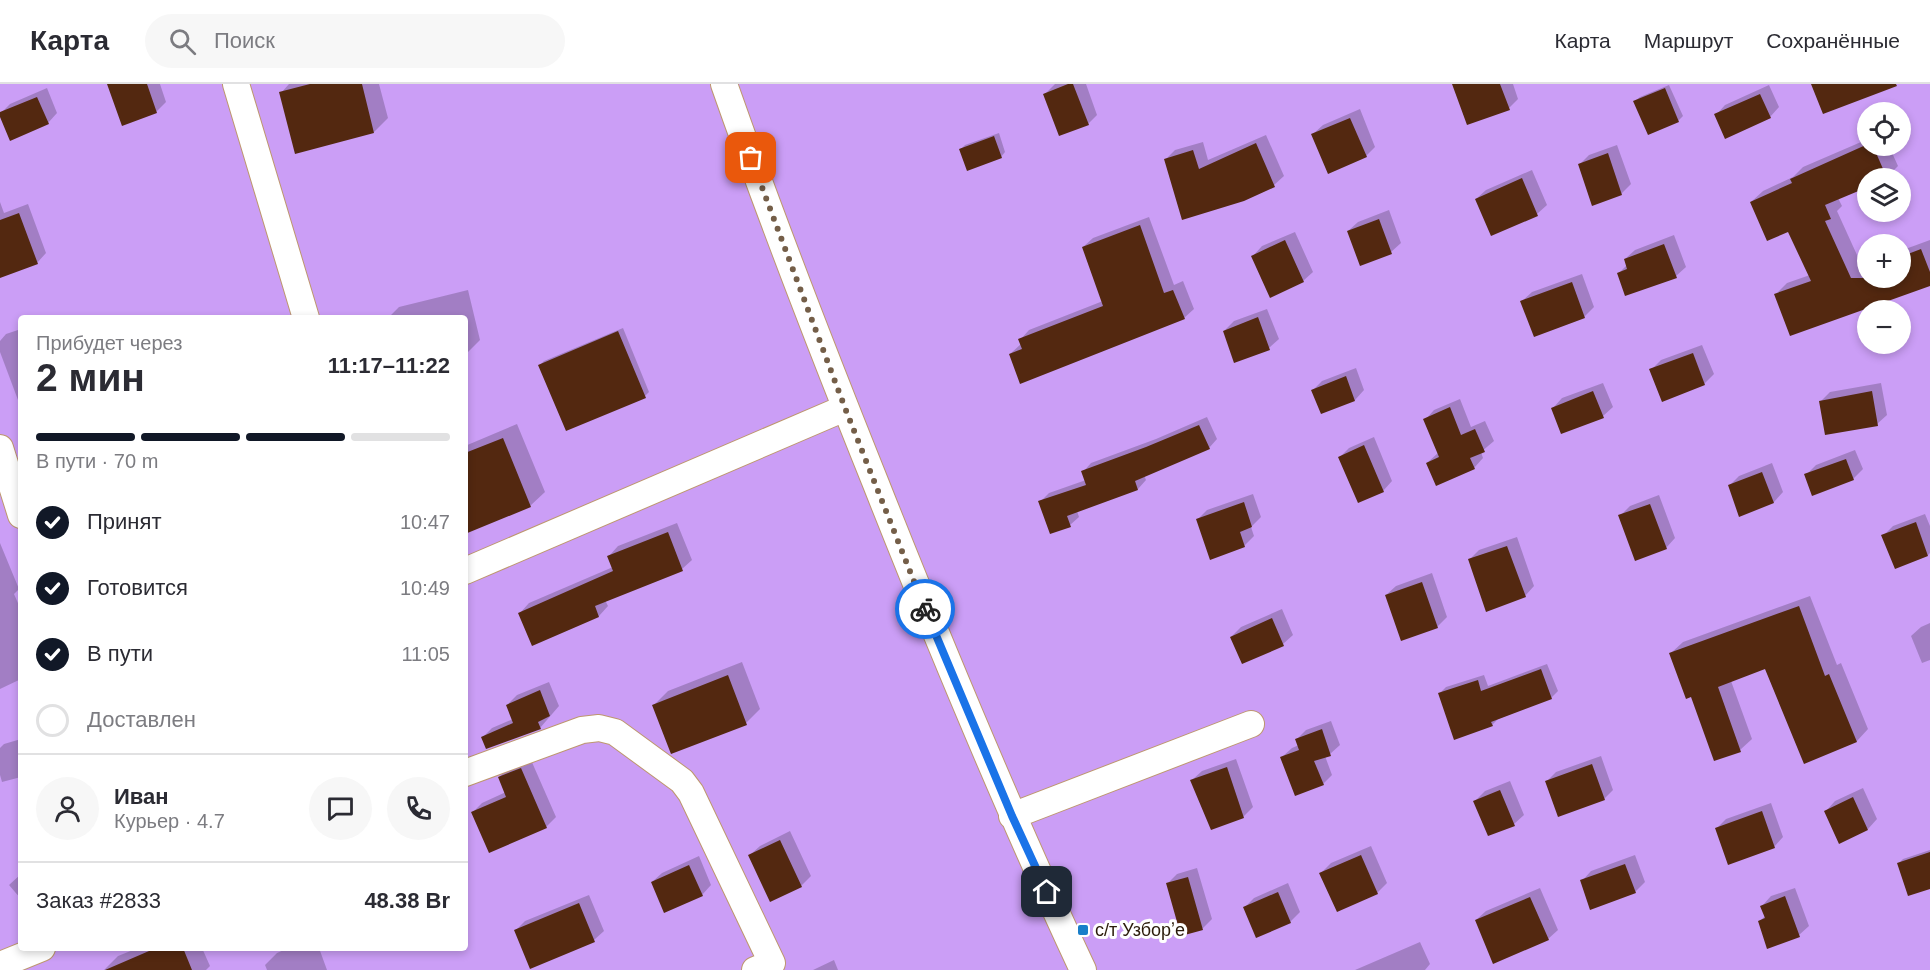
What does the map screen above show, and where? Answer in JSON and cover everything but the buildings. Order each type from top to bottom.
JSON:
[{"type":"street","points":[[236,84],[305,315]]},
{"type":"street","points":[[724,84],[845,408],[930,620],[1012,816],[1083,970]]},
{"type":"street","points":[[468,570],[845,408]]},
{"type":"street","points":[[0,448],[18,505]]},
{"type":"street","points":[[1012,816],[1251,724]]},
{"type":"street","points":[[468,772],[582,730],[599,728],[615,732],[682,781],[691,793],[772,963],[755,970]]},
{"type":"street","points":[[0,965],[35,951]]},
{"type":"shaded area","points":[[0,84],[1930,84],[1930,970],[0,970]]},
{"type":"way so far","points":[[751,158],[845,408],[925,609]]},
{"type":"place","name":"с/т Узборʼе","points":[[1083,930]]},
{"type":"route","points":[[925,609],[1012,816],[1047,892]]}]
